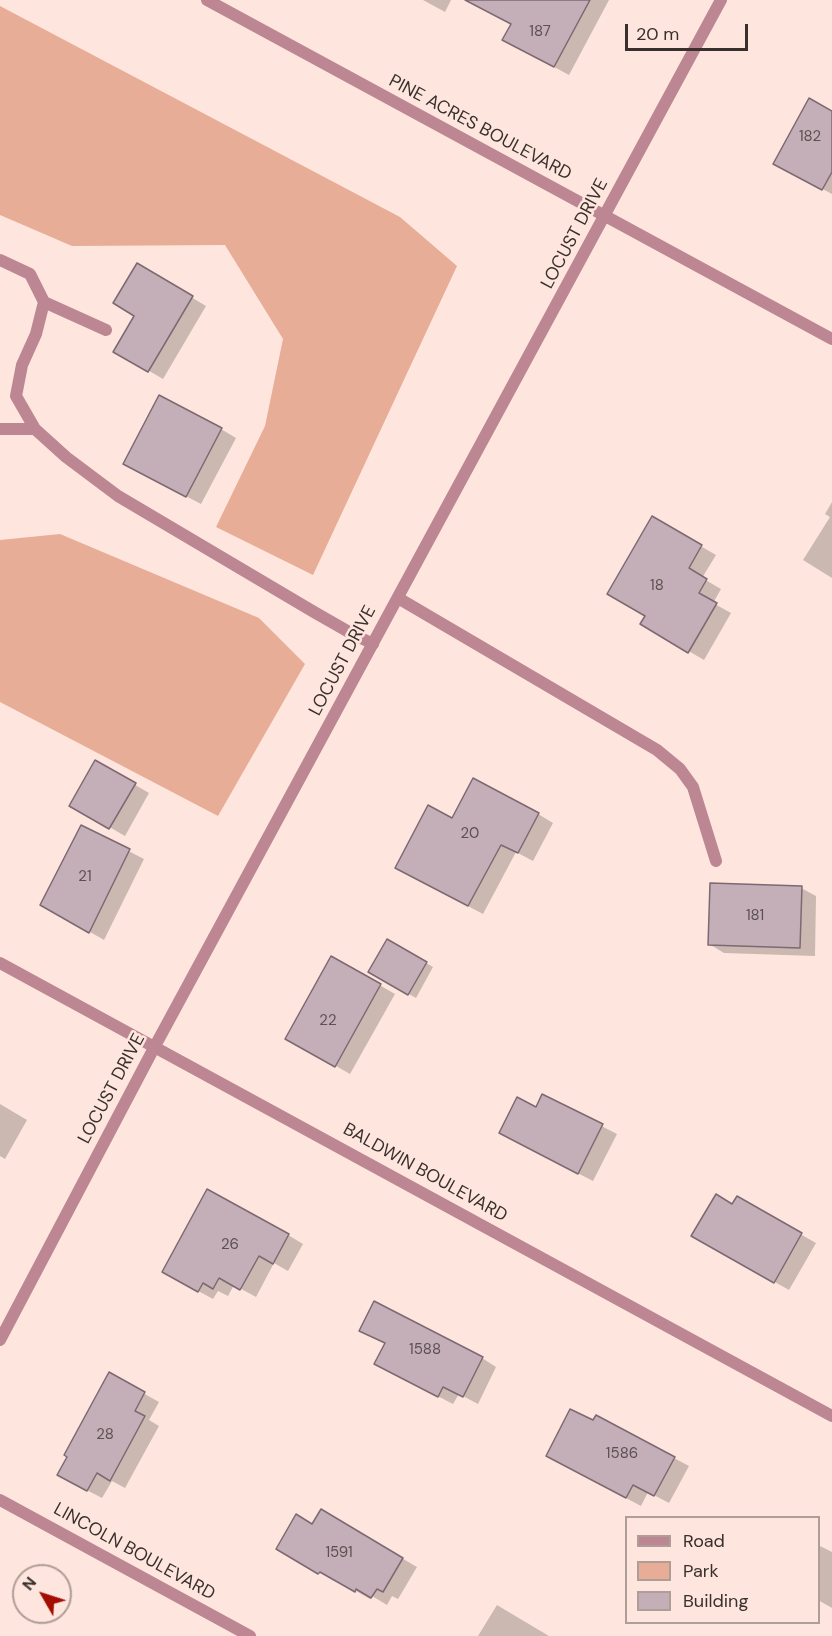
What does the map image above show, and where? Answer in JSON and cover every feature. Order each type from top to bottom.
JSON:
[{"type":"street","name":"PINE ACRES BOULEVARD","points":[[207,0],[832,339]]},
{"type":"street","name":"LOCUST DRIVE","points":[[0,1340],[155,1046],[721,0]]},
{"type":"street","points":[[0,260],[30,274],[44,302],[106,330]]},
{"type":"street","points":[[44,302],[36,334],[22,364],[16,396],[35,429],[66,457],[118,496],[373,644]]},
{"type":"street","points":[[0,429],[35,429]]},
{"type":"street","points":[[398,598],[657,750],[680,769],[693,787],[716,861]]},
{"type":"street","name":"BALDWIN BOULEVARD","points":[[0,963],[832,1416]]},
{"type":"street","name":"LINCOLN BOULEVARD","points":[[0,1500],[250,1636]]},
{"type":"green space","points":[[0,6],[400,217],[457,266],[313,575],[216,527],[265,426],[283,339],[225,245],[72,246],[0,215]]},
{"type":"green space","points":[[60,534],[259,618],[305,664],[218,816],[0,702],[0,540]]},
{"type":"building","points":[[465,0],[590,0],[554,67],[502,40],[511,24]]},
{"type":"building","points":[[809,98],[832,111],[832,172],[822,190],[773,164]]},
{"type":"building","points":[[137,263],[193,296],[148,372],[113,352],[134,316],[113,303]]},
{"type":"building","points":[[159,395],[222,428],[186,497],[123,464]]},
{"type":"building","points":[[652,516],[702,545],[689,568],[707,579],[699,593],[717,603],[688,653],[640,624],[645,616],[607,594]]},
{"type":"building","points":[[95,760],[136,783],[109,829],[69,806]]},
{"type":"building","points":[[473,778],[539,813],[518,853],[501,845],[468,906],[395,868],[428,805],[452,818]]},
{"type":"building","points":[[81,825],[130,849],[89,933],[40,905]]},
{"type":"building","points":[[710,883],[802,886],[800,948],[708,945]]},
{"type":"building","points":[[387,939],[427,962],[408,995],[368,972]]},
{"type":"building","points":[[331,956],[381,984],[335,1067],[285,1039]]},
{"type":"building","points":[[542,1094],[603,1124],[578,1174],[499,1133],[517,1097],[536,1107]]},
{"type":"building","points":[[207,1189],[289,1234],[273,1264],[259,1256],[240,1290],[219,1278],[213,1289],[203,1283],[198,1292],[162,1272]]},
{"type":"building","points":[[716,1194],[732,1204],[737,1196],[802,1233],[774,1283],[691,1236]]},
{"type":"building","points":[[374,1301],[483,1357],[463,1397],[443,1387],[438,1397],[374,1364],[385,1343],[359,1331]]},
{"type":"building","points":[[109,1372],[145,1392],[135,1411],[145,1416],[110,1481],[97,1473],[87,1491],[57,1475],[67,1457],[64,1455]]},
{"type":"building","points":[[570,1409],[593,1420],[596,1415],[675,1457],[654,1496],[633,1485],[626,1498],[546,1456]]},
{"type":"building","points":[[321,1509],[403,1558],[383,1592],[377,1589],[371,1598],[356,1589],[355,1592],[320,1572],[318,1574],[276,1549],[296,1514],[312,1524]]}]
